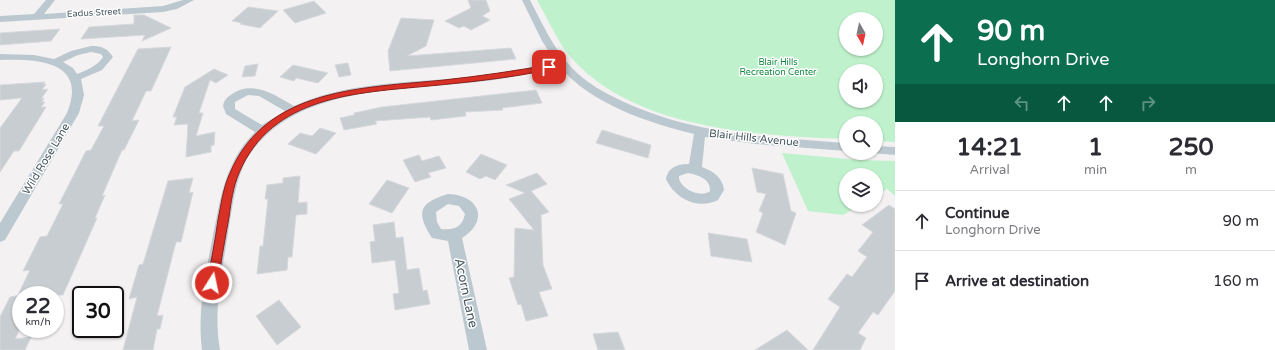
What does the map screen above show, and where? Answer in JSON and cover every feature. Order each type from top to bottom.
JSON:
[{"type":"street","points":[[37,16],[51,0]]},
{"type":"street","name":"Blair Hills Avenue","points":[[526,0],[553,51],[562,64],[588,86],[618,104],[654,120],[700,132],[746,140],[839,147]]},
{"type":"street","name":"Eadus Street","points":[[0,19],[163,9],[188,1]]},
{"type":"street","points":[[0,57],[25,57],[54,63],[69,71],[76,78],[101,66],[106,62],[108,57],[102,50],[87,50],[68,55],[54,63]]},
{"type":"street","points":[[211,350],[207,326],[210,298],[228,192],[240,161],[248,148],[263,131],[292,110],[352,91],[489,78],[562,64]]},
{"type":"street","name":"Wild Rose Lane","points":[[0,236],[73,113],[78,100],[76,78]]},
{"type":"street","points":[[263,131],[230,111],[228,103],[231,98],[244,92],[261,92],[292,110]]},
{"type":"street","points":[[695,170],[700,132]]},
{"type":"street","points":[[883,150],[895,150]]},
{"type":"street","name":"Acorn Lane","points":[[454,236],[478,350]]},
{"type":"green space","name":"Blair Hills Recreation Center","points":[[537,0],[895,0],[895,142],[883,141],[883,116],[839,116],[839,139],[811,138],[736,131],[697,124],[660,113],[626,99],[595,80],[569,55],[556,36]]},
{"type":"green space","points":[[782,153],[839,158],[839,160],[895,161],[895,196],[887,189],[883,192],[883,168],[839,168],[839,212],[848,212],[843,215],[808,211]]},
{"type":"building","points":[[468,0],[486,0],[490,11],[482,16],[490,20],[471,30],[464,26],[459,28],[445,21],[471,8]]},
{"type":"building","points":[[314,1],[326,13],[295,23],[283,10]]},
{"type":"building","points":[[248,7],[278,11],[260,28],[232,21]]},
{"type":"building","points":[[134,15],[144,15],[171,28],[142,41],[145,35],[81,39],[89,27],[134,24]]},
{"type":"building","points":[[401,18],[434,20],[426,46],[407,56],[511,48],[516,59],[390,71],[388,51]]},
{"type":"building","points":[[60,29],[51,41],[0,45],[0,33]]},
{"type":"building","points":[[171,47],[151,91],[146,91],[132,121],[139,120],[124,150],[122,150],[102,196],[105,195],[95,218],[97,218],[64,293],[64,286],[22,286],[30,270],[23,271],[40,237],[47,236],[63,204],[59,204],[86,151],[91,150],[104,126],[98,126],[138,49]]},
{"type":"building","points":[[348,63],[351,75],[339,77],[335,65]]},
{"type":"building","points":[[258,64],[255,76],[242,77],[245,66]]},
{"type":"building","points":[[293,65],[328,73],[318,83],[296,78],[294,81],[280,77]]},
{"type":"building","points":[[214,69],[228,75],[216,83],[210,80],[199,113],[203,113],[196,136],[215,132],[214,145],[211,146],[211,152],[186,157],[188,124],[174,125],[177,117],[173,117],[185,87]]},
{"type":"building","points":[[45,82],[43,84],[46,84],[42,90],[48,89],[41,99],[44,98],[42,102],[45,102],[41,107],[46,107],[19,151],[14,151],[0,172],[0,128],[22,98],[0,100],[0,85]]},
{"type":"building","points":[[536,90],[542,103],[502,108],[503,110],[465,112],[466,116],[431,120],[430,117],[375,121],[377,124],[344,130],[340,118],[354,115],[354,113],[382,107]]},
{"type":"building","points":[[320,128],[336,133],[316,154],[288,144],[300,133],[312,136]]},
{"type":"building","points":[[602,130],[651,145],[648,158],[596,143]]},
{"type":"building","points":[[481,154],[507,165],[495,180],[486,176],[480,179],[466,172]]},
{"type":"building","points":[[419,155],[422,161],[439,156],[446,168],[428,173],[431,177],[415,182],[403,160]]},
{"type":"building","points":[[752,168],[783,174],[791,211],[796,213],[785,245],[756,232],[763,213],[759,211],[766,194],[757,192]]},
{"type":"building","points":[[537,173],[547,184],[531,191],[549,212],[541,215],[543,265],[552,289],[539,292],[548,316],[526,321],[521,304],[518,305],[509,278],[514,277],[515,228],[534,230],[509,199],[525,193],[506,185]]},
{"type":"building","points":[[300,176],[298,203],[307,202],[307,214],[296,215],[292,257],[288,257],[287,270],[257,274],[260,246],[263,246],[268,199],[265,199],[267,185],[283,183],[283,178]]},
{"type":"building","points":[[193,178],[189,193],[193,192],[181,242],[176,242],[157,316],[163,315],[160,329],[157,329],[153,350],[123,350],[137,297],[129,299],[139,265],[143,264],[168,181]]},
{"type":"building","points":[[387,180],[409,188],[392,213],[369,204]]},
{"type":"building","points":[[889,205],[895,209],[895,291],[878,315],[873,312],[858,333],[866,338],[860,350],[813,350],[840,307],[828,299],[847,274],[852,277],[867,257],[858,251],[873,232],[862,225],[880,212],[883,212],[883,209]]},
{"type":"building","points":[[394,222],[396,238],[403,237],[407,270],[419,268],[423,291],[427,290],[430,304],[395,310],[393,294],[399,293],[395,260],[372,263],[370,242],[375,241],[373,225]]},
{"type":"building","points":[[708,233],[747,239],[752,262],[711,256]]},
{"type":"building","points":[[10,297],[12,297],[12,338],[31,338],[25,350],[0,350],[0,317]]},
{"type":"building","points":[[279,300],[301,327],[277,345],[256,316]]},
{"type":"building","points":[[787,330],[808,350],[755,350]]},
{"type":"building","points":[[618,332],[625,350],[598,350],[593,334]]},
{"type":"route","points":[[212,283],[228,192],[234,173],[248,148],[260,134],[275,121],[292,110],[337,94],[352,91],[489,78],[549,67]]}]
